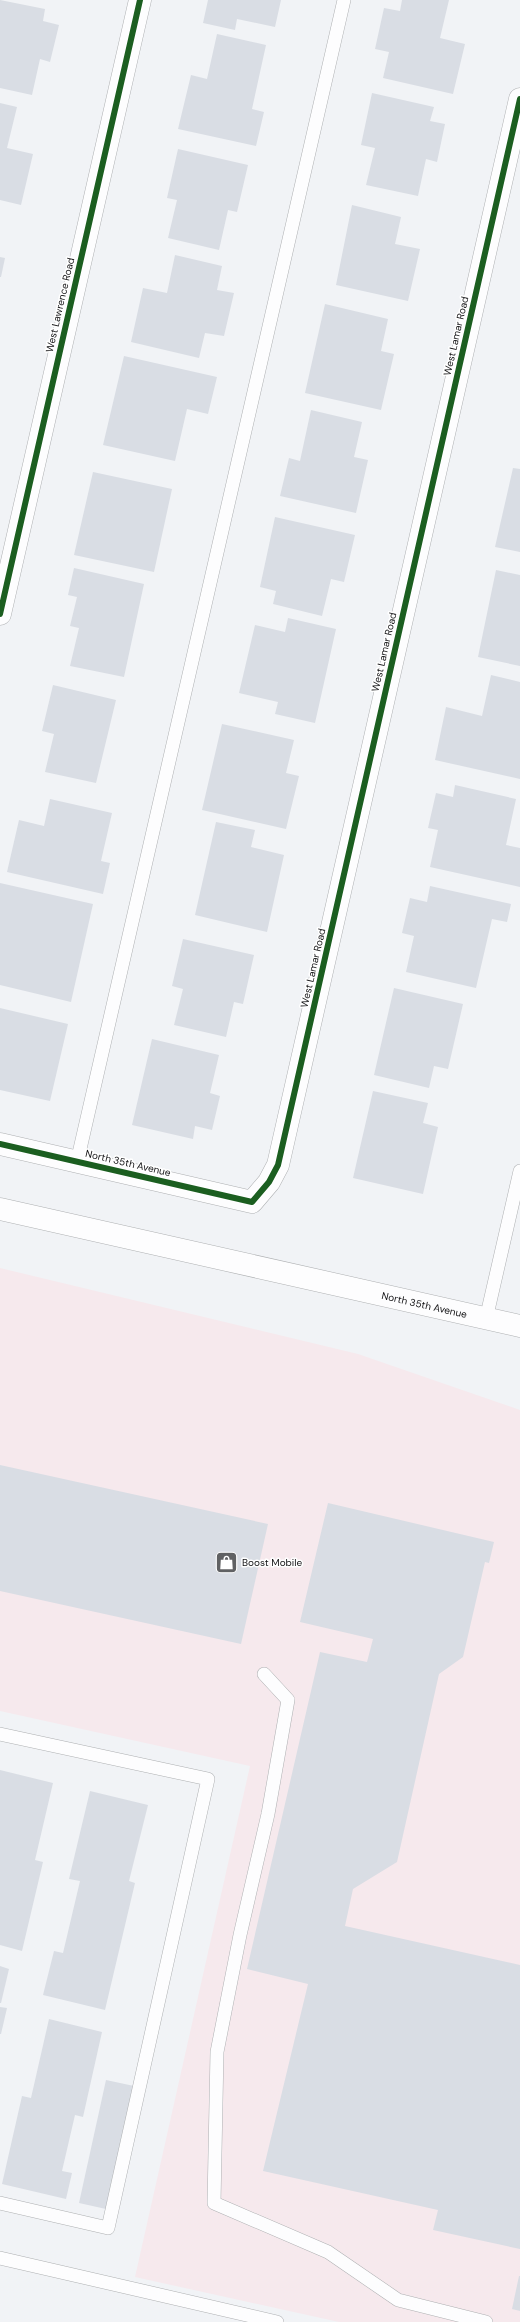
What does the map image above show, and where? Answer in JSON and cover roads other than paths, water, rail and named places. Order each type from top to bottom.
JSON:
[{"type":"street","name":"West Lawrence Road","points":[[0,614],[140,0]]},
{"type":"street","name":"West Lamar Road","points":[[252,1202],[269,1182],[278,1165],[520,99]]},
{"type":"street","name":"North 35th Avenue","points":[[0,1144],[252,1202]]},
{"type":"street","name":"North 35th Avenue","points":[[0,1209],[520,1326]]},
{"type":"lane","points":[[77,1162],[344,0]]},
{"type":"lane","points":[[486,1319],[520,1171]]},
{"type":"lane","points":[[264,1674],[288,1700],[268,1814],[240,1935],[217,2052],[214,2202],[328,2252],[398,2300],[486,2322]]},
{"type":"lane","points":[[0,1734],[208,1779],[108,2228],[0,2203]]},
{"type":"lane","points":[[0,2258],[277,2322]]},
{"type":"place","name":"Boost Mobile","points":[[227,1562]]}]
